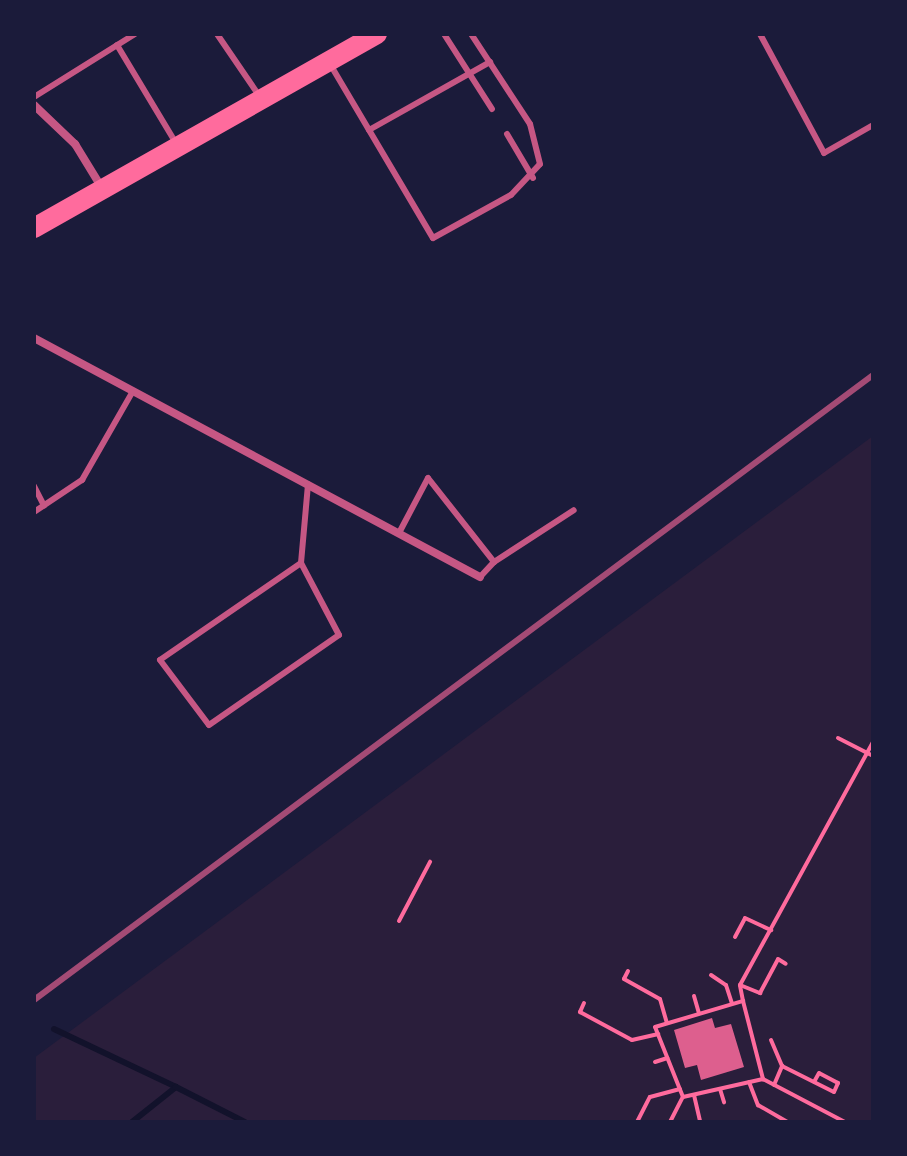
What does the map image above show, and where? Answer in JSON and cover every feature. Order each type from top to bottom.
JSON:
[{"type":"main road","points":[[34,228],[377,34]]},
{"type":"street","points":[[34,105],[75,144],[103,189]]},
{"type":"street","points":[[34,338],[480,577]]},
{"type":"lane","points":[[34,97],[135,34]]},
{"type":"lane","points":[[217,34],[261,99]]},
{"type":"lane","points":[[444,34],[492,109]]},
{"type":"lane","points":[[471,34],[538,145],[533,178]]},
{"type":"lane","points":[[760,34],[824,153],[873,125]]},
{"type":"lane","points":[[117,45],[178,146]]},
{"type":"lane","points":[[329,61],[433,238],[533,178]]},
{"type":"lane","points":[[369,130],[490,62]]},
{"type":"lane","points":[[507,134],[533,178]]},
{"type":"lane","points":[[34,512],[82,480],[133,391]]},
{"type":"lane","points":[[399,533],[428,478],[494,562]]},
{"type":"lane","points":[[301,563],[160,660],[209,725],[339,635],[301,563],[308,484]]},
{"type":"lane","points":[[34,486],[44,506]]},
{"type":"lane","points":[[480,577],[494,562],[574,510]]},
{"type":"path","points":[[838,738],[873,756]]},
{"type":"path","points":[[763,1079],[740,985],[872,745]]},
{"type":"path","points":[[399,921],[430,862]]},
{"type":"path","points":[[735,937],[745,918],[771,930]]},
{"type":"path","points":[[740,985],[760,993],[778,959],[786,964]]},
{"type":"path","points":[[628,971],[624,979],[660,999],[667,1023]]},
{"type":"path","points":[[711,975],[726,985],[732,1004]]},
{"type":"path","points":[[694,996],[699,1013]]},
{"type":"path","points":[[670,1122],[683,1097],[655,1027],[743,1001]]},
{"type":"path","points":[[584,1003],[580,1012],[632,1040],[658,1034]]},
{"type":"path","points":[[771,1040],[782,1066],[814,1082],[834,1092],[838,1083],[819,1073],[814,1082]]},
{"type":"path","points":[[655,1062],[667,1058]]},
{"type":"path","points":[[774,1085],[782,1066]]},
{"type":"path","points":[[683,1097],[763,1079],[845,1122]]},
{"type":"path","points":[[749,1082],[758,1105],[787,1122]]},
{"type":"path","points":[[637,1122],[650,1097],[680,1089]]},
{"type":"path","points":[[719,1089],[724,1102]]},
{"type":"path","points":[[694,1095],[700,1122]]},
{"type":"shaded area","points":[[873,436],[873,1122],[34,1122],[34,1058]]},
{"type":"building","points":[[712,1018],[715,1028],[731,1024],[744,1067],[701,1080],[697,1065],[685,1068],[674,1030]]},
{"type":"waterway","points":[[54,1029],[176,1087],[132,1122]]},
{"type":"waterway","points":[[176,1087],[245,1122]]},
{"type":"railway","points":[[34,1000],[873,375]]}]
